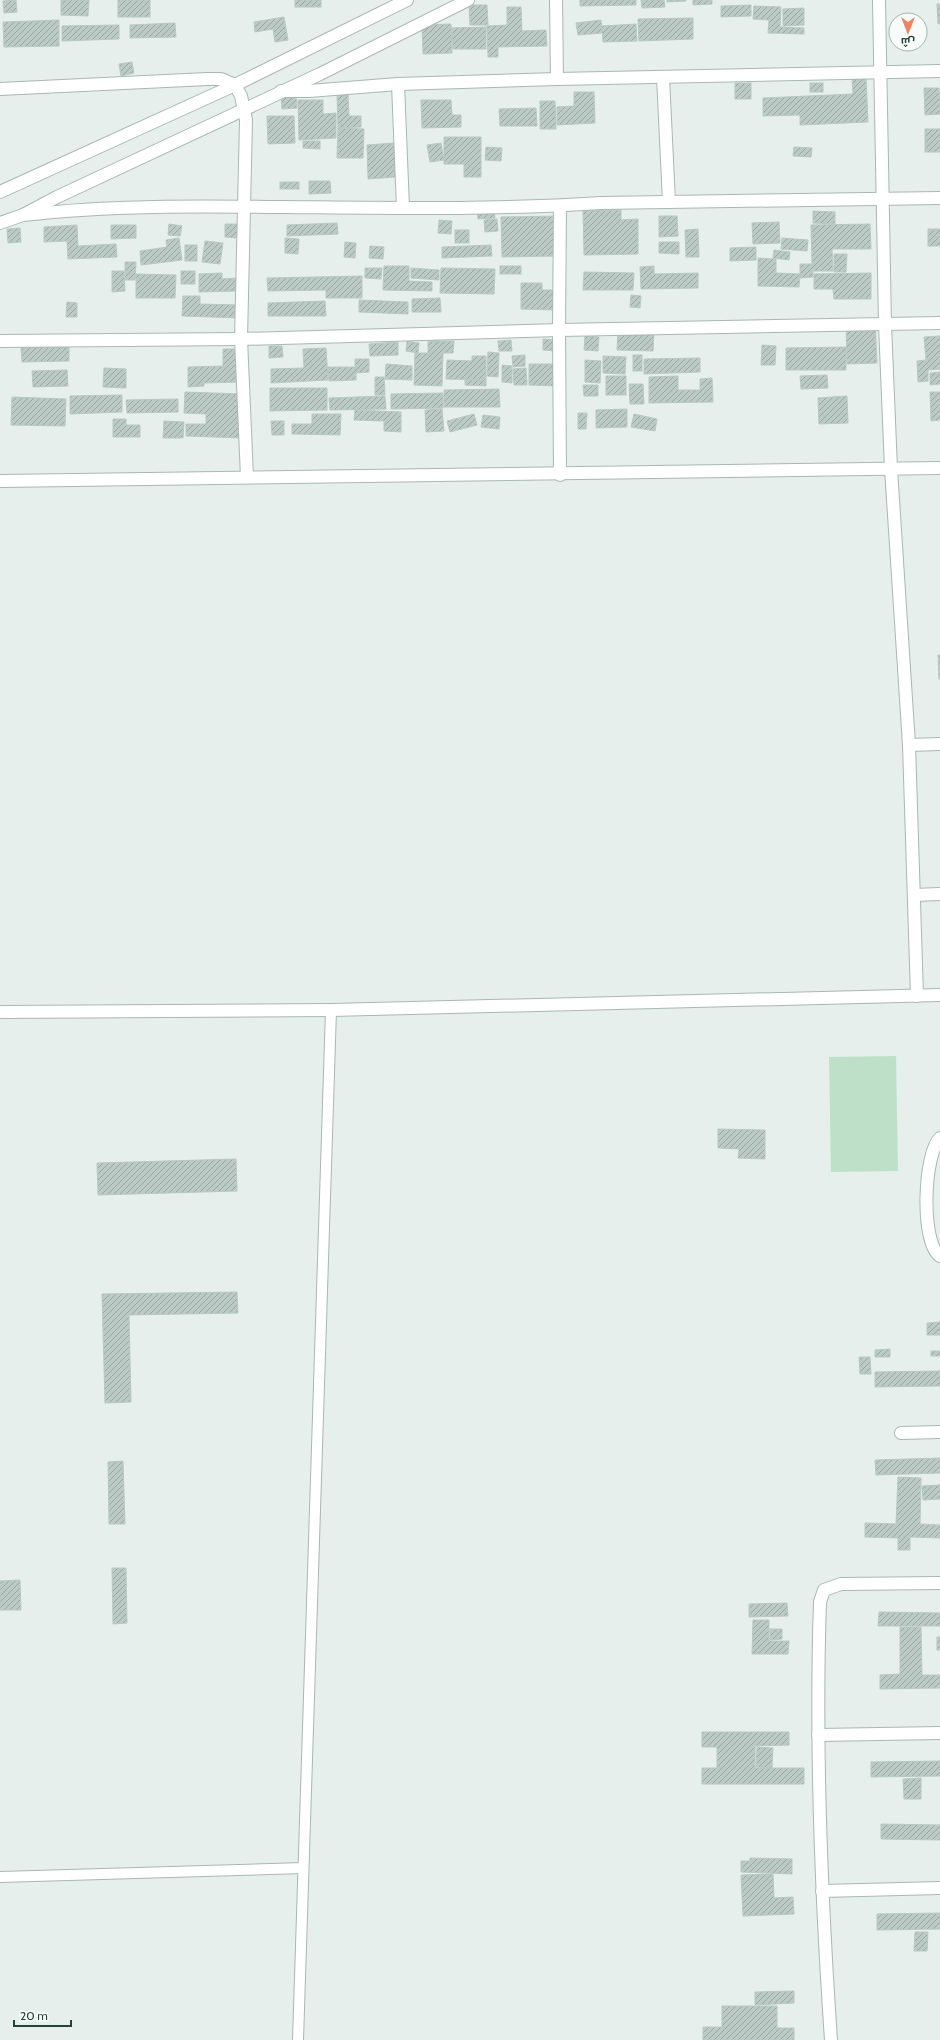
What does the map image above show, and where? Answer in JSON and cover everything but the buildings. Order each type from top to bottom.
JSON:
[{"type":"street","points":[[0,192],[236,85],[407,0]]},
{"type":"street","points":[[0,223],[24,215],[468,0]]},
{"type":"street","points":[[556,0],[557,79]]},
{"type":"street","points":[[878,0],[885,324],[891,469],[909,745],[917,996]]},
{"type":"street","points":[[281,91],[309,91],[398,84],[557,79],[879,74],[940,71]]},
{"type":"street","points":[[663,77],[669,202]]},
{"type":"street","points":[[0,88],[207,79],[221,79],[236,85],[241,96],[246,120],[241,339],[247,477]]},
{"type":"street","points":[[398,84],[403,208]]},
{"type":"street","points":[[24,215],[73,209],[115,207],[244,206],[403,208],[940,198]]},
{"type":"street","points":[[560,206],[560,474]]},
{"type":"street","points":[[0,341],[241,339],[559,330],[940,324]]},
{"type":"street","points":[[0,482],[247,477],[940,468]]},
{"type":"street","points":[[909,745],[940,744]]},
{"type":"street","points":[[914,895],[940,894]]},
{"type":"street","points":[[0,1012],[331,1010],[940,996]]},
{"type":"street","points":[[940,1138],[936,1142],[930,1156],[926,1220],[930,1241],[935,1253],[940,1256]]},
{"type":"street","points":[[901,1433],[940,1432]]},
{"type":"street","points":[[831,2040],[822,1891],[818,1735],[820,1602],[824,1590],[841,1584],[940,1583]]},
{"type":"street","points":[[818,1735],[940,1733]]},
{"type":"street","points":[[822,1891],[940,1888]]},
{"type":"lane","points":[[298,2040],[331,1010]]},
{"type":"lane","points":[[0,1877],[303,1868]]},
{"type":"green space","points":[[896,1056],[898,1171],[831,1172],[829,1057]]}]
